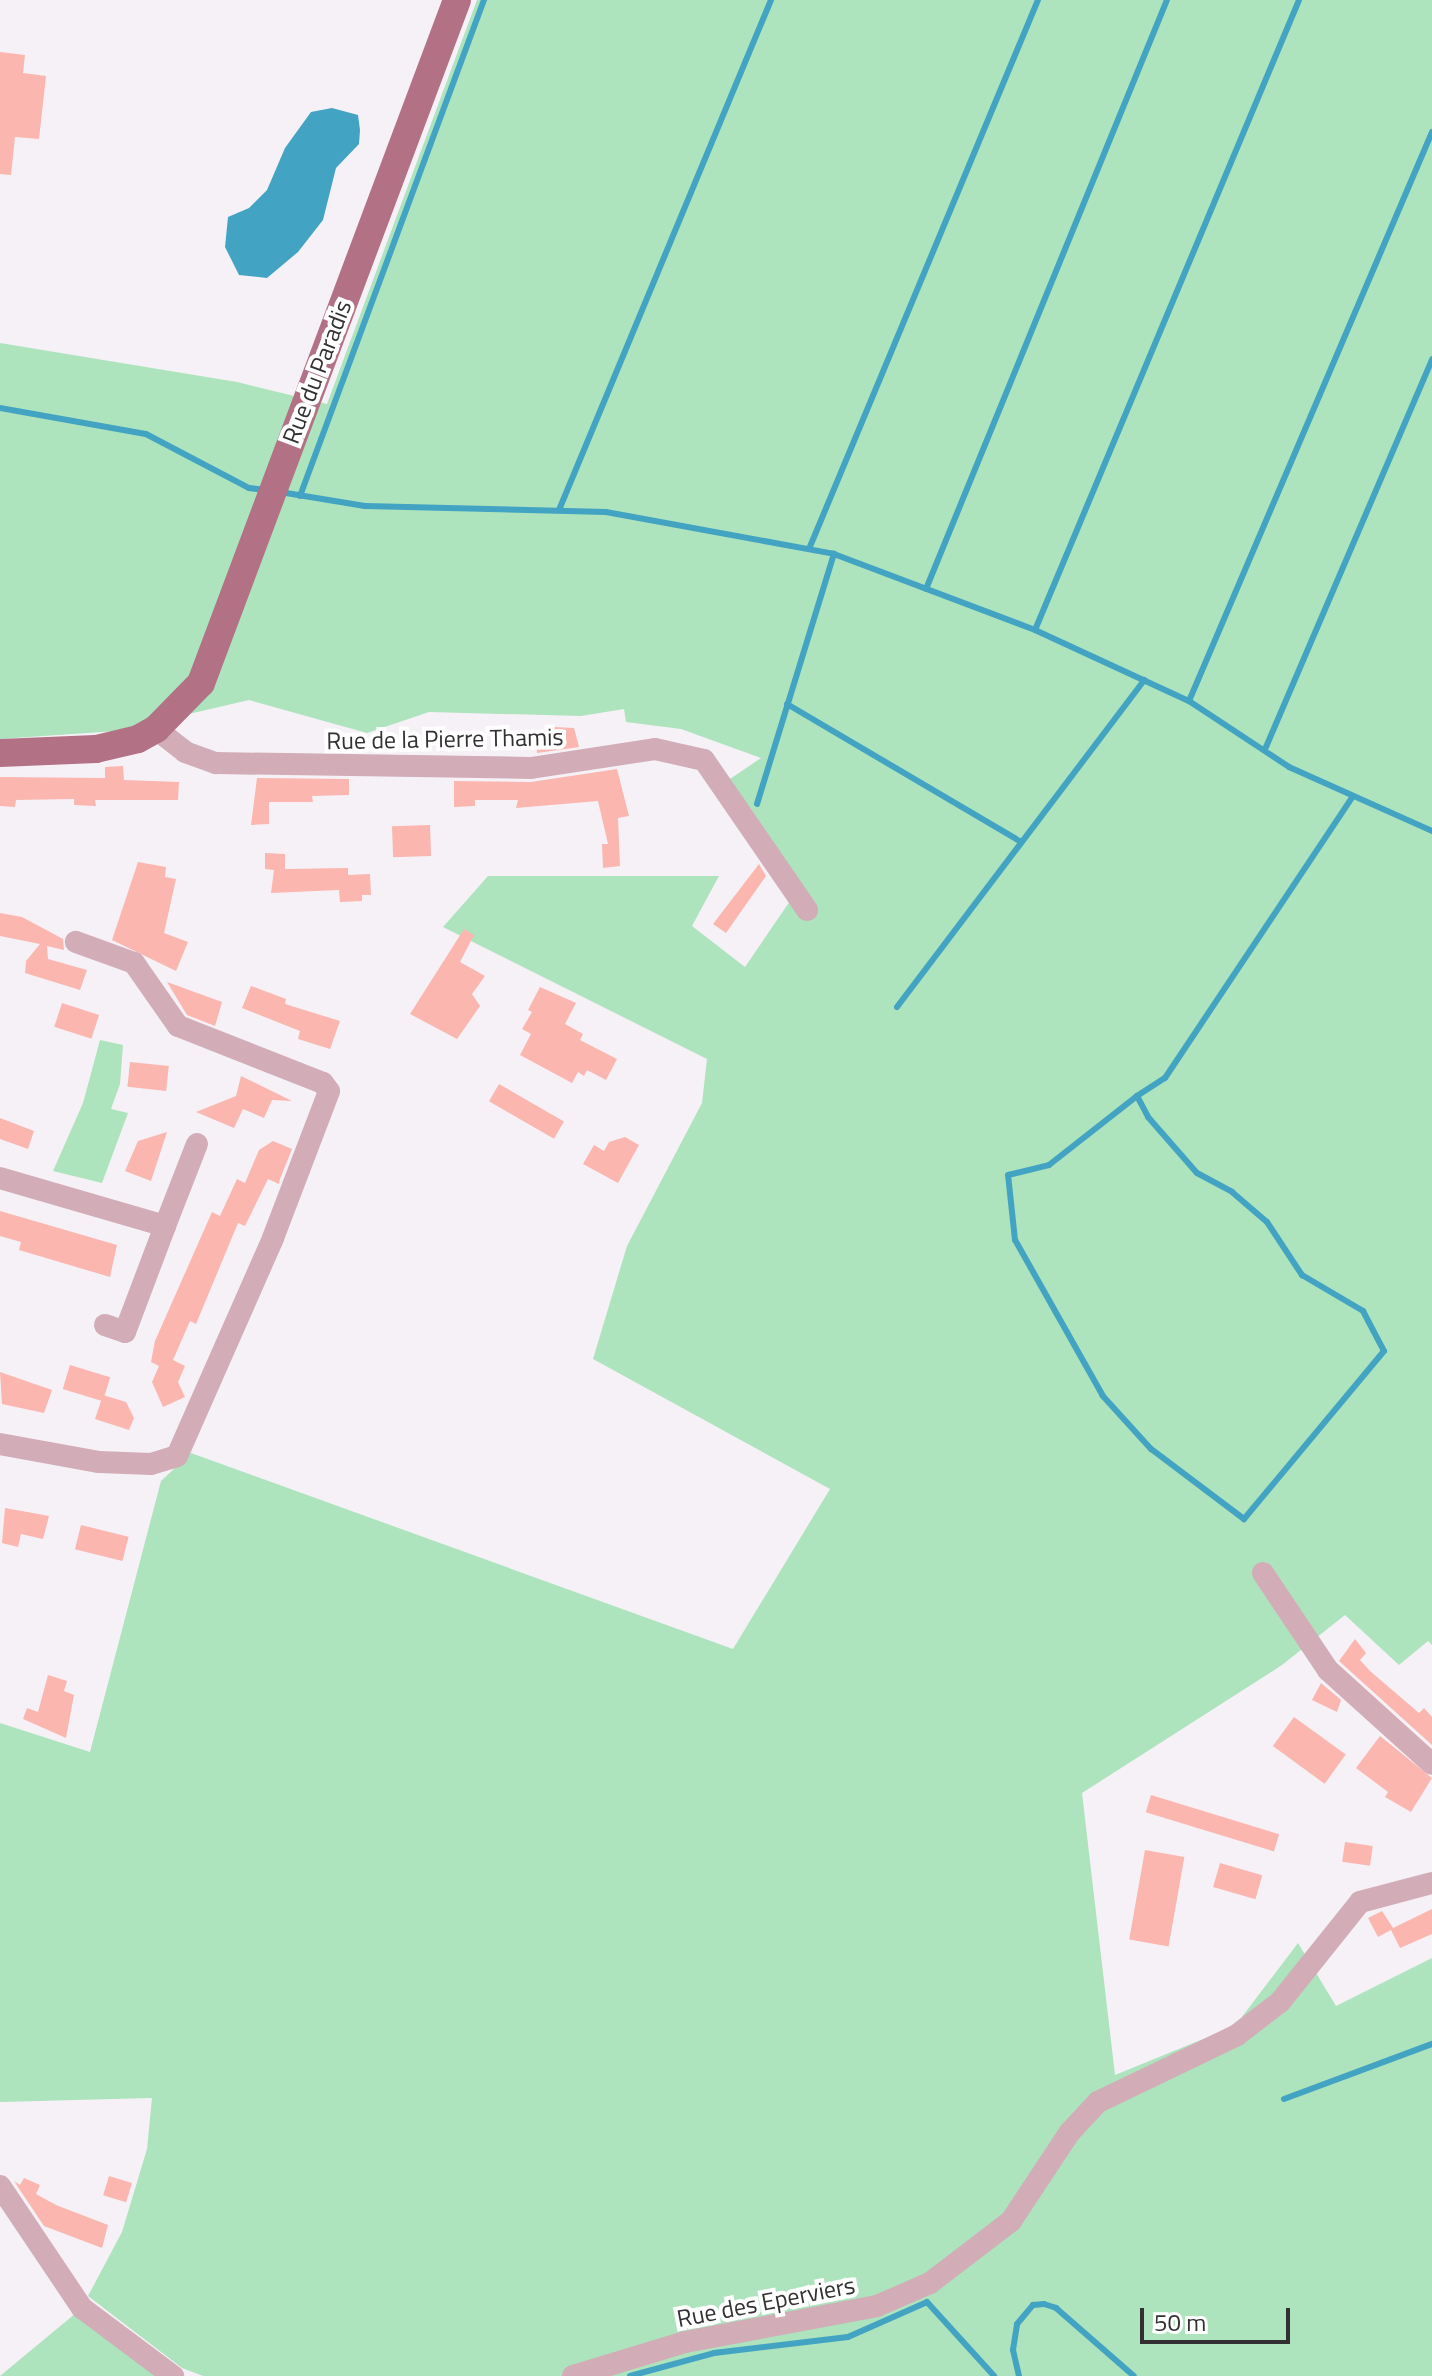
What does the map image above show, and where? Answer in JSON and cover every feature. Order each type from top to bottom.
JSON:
[{"type":"main road","name":"Rue du Paradis","points":[[156,729],[201,683],[215,651],[457,0]]},
{"type":"main road","points":[[0,753],[112,746],[156,729]]},
{"type":"street","name":"Rue de la Pierre Thamis","points":[[156,729],[185,752],[216,763],[531,768],[655,749],[704,760],[807,910]]},
{"type":"street","points":[[0,1444],[99,1462],[151,1464],[177,1456],[273,1238],[329,1091],[323,1083],[178,1026],[134,963],[76,942]]},
{"type":"street","points":[[105,1325],[125,1332],[197,1144]]},
{"type":"street","points":[[0,1178],[165,1226]]},
{"type":"street","points":[[1263,1573],[1328,1670],[1432,1764]]},
{"type":"street","name":"Rue des Eperviers","points":[[573,2376],[685,2342],[877,2306],[930,2283],[1011,2221],[1052,2167],[1070,2132],[1098,2102],[1237,2035],[1280,2002],[1360,1902],[1432,1883]]},
{"type":"street","points":[[0,2186],[82,2308],[165,2375]]},
{"type":"green space","points":[[477,0],[1432,0],[1432,1645],[1428,1641],[1399,1665],[1345,1615],[1282,1665],[1082,1793],[1115,2075],[1235,2026],[1298,1943],[1336,2006],[1432,1958],[1432,2376],[203,2376],[182,2368],[88,2296],[122,2232],[147,2149],[152,2098],[0,2102],[0,1723],[90,1752],[161,1481],[191,1453],[733,1649],[830,1489],[593,1359],[627,1246],[702,1103],[707,1059],[443,927],[488,876],[719,876],[692,926],[745,967],[801,885],[727,781],[761,758],[681,729],[626,722],[624,709],[581,716],[429,712],[367,733],[249,700],[116,731],[0,739],[0,343],[237,382],[327,404]]},
{"type":"green space","points":[[100,1040],[123,1045],[120,1084],[111,1109],[128,1113],[102,1183],[53,1171],[83,1103]]},
{"type":"green space","points":[[82,2308],[173,2376],[0,2376]]},
{"type":"water","points":[[332,108],[358,115],[359,144],[336,168],[323,220],[298,252],[267,278],[239,275],[225,247],[228,217],[249,208],[267,190],[285,148],[311,112]]},
{"type":"building","points":[[0,52],[25,55],[23,73],[46,76],[39,139],[15,137],[11,175],[0,174]]},
{"type":"building","points":[[553,727],[574,728],[579,747],[537,753],[536,741],[555,739]]},
{"type":"building","points":[[123,766],[124,780],[179,782],[178,800],[95,800],[96,806],[74,805],[74,799],[16,800],[15,807],[0,806],[0,777],[105,778],[105,767]]},
{"type":"building","points":[[617,769],[629,816],[618,818],[620,866],[603,868],[602,844],[608,844],[598,801],[516,808],[518,800],[475,800],[475,806],[454,807],[454,781],[531,782]]},
{"type":"building","points":[[257,778],[349,779],[349,795],[312,796],[313,802],[269,802],[269,824],[251,825]]},
{"type":"building","points":[[430,825],[431,856],[393,857],[392,826]]},
{"type":"building","points":[[265,853],[285,854],[285,869],[348,868],[348,875],[370,874],[371,895],[362,895],[362,901],[340,902],[339,890],[271,893],[274,870],[265,869]]},
{"type":"building","points":[[138,862],[166,867],[165,877],[176,879],[164,933],[188,942],[176,971],[112,940]]},
{"type":"building","points":[[759,864],[766,876],[726,933],[713,924]]},
{"type":"building","points":[[0,913],[22,917],[63,939],[64,950],[47,946],[48,959],[87,970],[80,990],[25,973],[26,961],[40,944],[0,936]]},
{"type":"building","points":[[464,929],[474,935],[460,962],[485,976],[472,994],[480,1006],[457,1039],[410,1014]]},
{"type":"building","points":[[167,982],[222,1002],[215,1026],[187,1015]]},
{"type":"building","points":[[251,986],[286,999],[285,1004],[340,1021],[330,1049],[298,1039],[300,1031],[242,1008]]},
{"type":"building","points":[[540,987],[576,1003],[565,1024],[583,1034],[580,1040],[617,1059],[606,1080],[587,1070],[584,1076],[578,1072],[572,1083],[520,1055],[531,1034],[522,1029],[532,1012],[528,1010]]},
{"type":"building","points":[[62,1003],[99,1015],[91,1039],[54,1027]]},
{"type":"building","points":[[130,1062],[169,1066],[166,1091],[127,1087]]},
{"type":"building","points":[[241,1076],[292,1101],[272,1100],[264,1118],[243,1109],[234,1128],[196,1112],[236,1096]]},
{"type":"building","points":[[499,1084],[564,1122],[554,1139],[489,1101]]},
{"type":"building","points":[[0,1118],[34,1131],[28,1149],[0,1139]]},
{"type":"building","points":[[167,1132],[151,1181],[125,1171],[138,1141]]},
{"type":"building","points":[[625,1137],[639,1145],[618,1183],[583,1164],[594,1145],[604,1151],[609,1142]]},
{"type":"building","points":[[273,1141],[292,1149],[279,1184],[268,1179],[245,1226],[238,1223],[196,1324],[190,1321],[173,1360],[185,1366],[178,1382],[185,1397],[163,1407],[152,1382],[159,1366],[151,1362],[155,1341],[212,1212],[220,1216],[237,1179],[245,1183],[259,1150]]},
{"type":"building","points":[[0,1211],[117,1245],[110,1277],[19,1250],[21,1242],[0,1236]]},
{"type":"building","points":[[70,1365],[110,1377],[103,1401],[63,1389]]},
{"type":"building","points":[[0,1372],[52,1390],[44,1413],[2,1404]]},
{"type":"building","points":[[103,1395],[126,1402],[134,1418],[129,1430],[95,1419]]},
{"type":"building","points":[[5,1508],[49,1516],[43,1539],[21,1534],[18,1547],[2,1543]]},
{"type":"building","points":[[81,1525],[129,1537],[122,1561],[75,1549]]},
{"type":"building","points":[[1355,1639],[1366,1653],[1360,1660],[1370,1671],[1419,1713],[1424,1708],[1432,1717],[1432,1745],[1339,1661]]},
{"type":"building","points":[[48,1675],[67,1681],[64,1691],[74,1695],[66,1738],[23,1719],[27,1708],[38,1712]]},
{"type":"building","points":[[1321,1683],[1341,1700],[1337,1712],[1312,1700]]},
{"type":"building","points":[[1294,1717],[1346,1755],[1325,1784],[1273,1746]]},
{"type":"building","points":[[1380,1736],[1432,1778],[1411,1812],[1385,1797],[1388,1792],[1356,1768]]},
{"type":"building","points":[[1151,1795],[1279,1834],[1274,1851],[1146,1812]]},
{"type":"building","points":[[1345,1842],[1373,1846],[1370,1866],[1342,1862]]},
{"type":"building","points":[[1145,1850],[1184,1857],[1169,1947],[1129,1940]]},
{"type":"building","points":[[1220,1863],[1262,1875],[1255,1899],[1213,1887]]},
{"type":"building","points":[[1432,1909],[1432,1934],[1400,1948],[1391,1930],[1378,1937],[1368,1918],[1382,1911],[1393,1928]]},
{"type":"building","points":[[109,2176],[132,2183],[126,2202],[103,2195]]},
{"type":"building","points":[[24,2178],[40,2185],[36,2194],[108,2225],[102,2248],[44,2226],[14,2181],[20,2185]]},
{"type":"waterway","points":[[300,496],[484,0]]},
{"type":"waterway","points":[[559,510],[771,0]]},
{"type":"waterway","points":[[809,549],[1038,0]]},
{"type":"waterway","points":[[926,589],[1167,0]]},
{"type":"waterway","points":[[1035,630],[1299,0]]},
{"type":"waterway","points":[[1189,701],[1432,132]]},
{"type":"waterway","points":[[1266,747],[1432,359]]},
{"type":"waterway","points":[[0,408],[146,434],[249,488],[265,490]]},
{"type":"waterway","points":[[280,492],[365,506],[606,512],[834,554],[1035,630],[1189,701],[1289,767],[1432,831]]},
{"type":"waterway","points":[[757,804],[834,554]]},
{"type":"waterway","points":[[897,1007],[1144,680]]},
{"type":"waterway","points":[[787,704],[1021,842]]},
{"type":"waterway","points":[[1137,1096],[1148,1117],[1197,1173],[1232,1192],[1267,1222],[1302,1275],[1363,1311],[1384,1351],[1244,1519],[1151,1449],[1103,1396],[1015,1240],[1008,1175],[1049,1165],[1137,1096],[1165,1078],[1352,798]]},
{"type":"waterway","points":[[1284,2099],[1432,2044]]},
{"type":"waterway","points":[[630,2376],[714,2353],[848,2337],[927,2302],[994,2376]]},
{"type":"waterway","points":[[1019,2376],[1013,2350],[1017,2324],[1033,2305],[1044,2304],[1056,2308],[1134,2376]]}]
